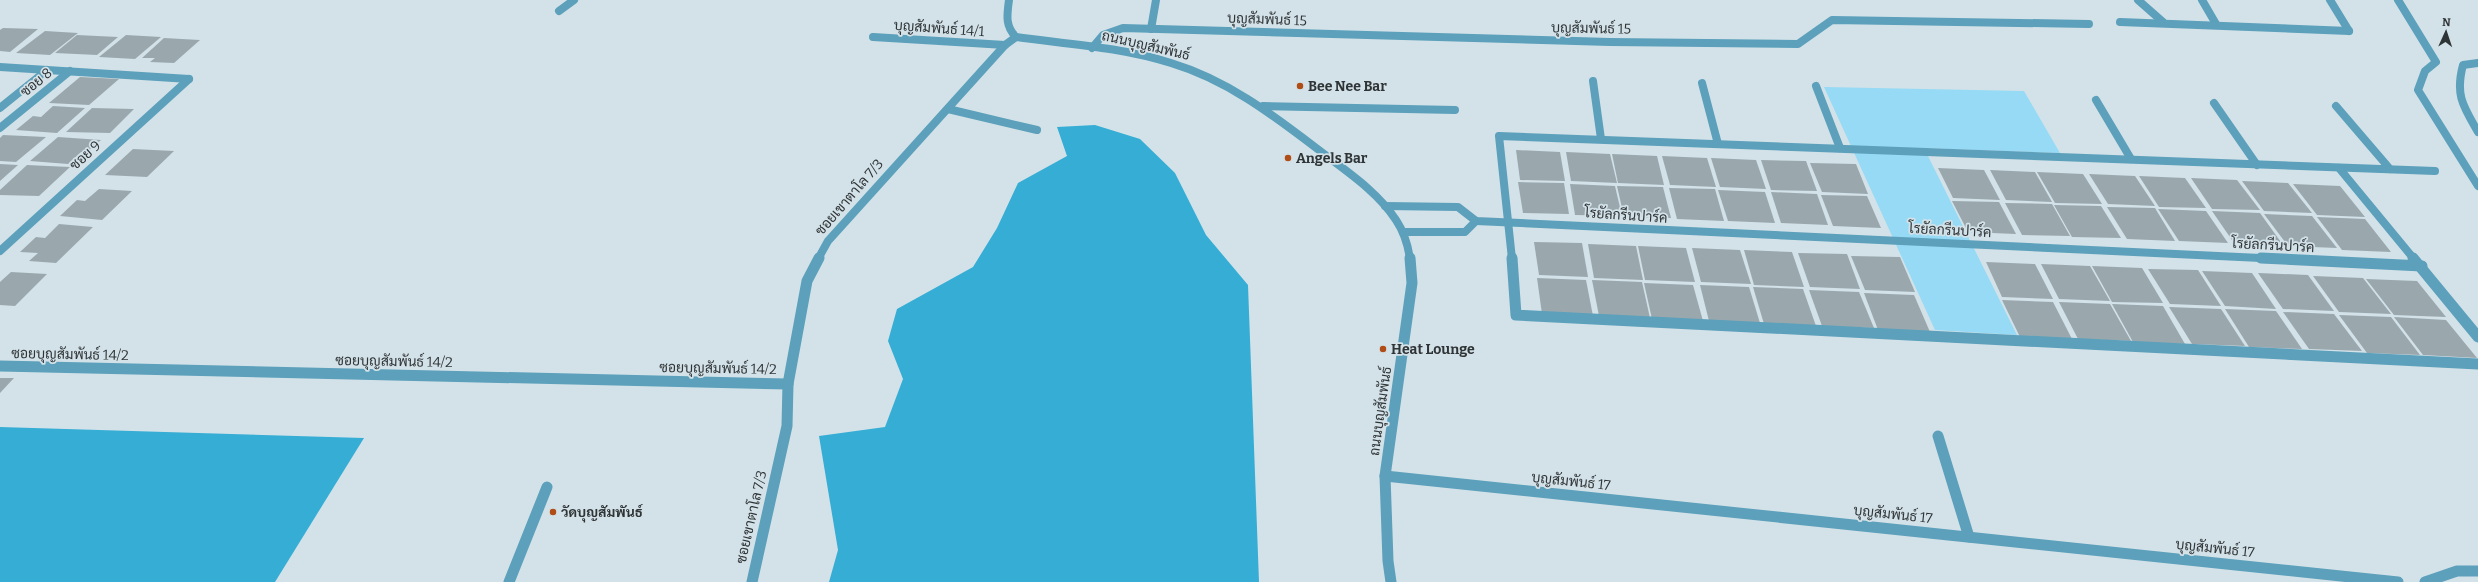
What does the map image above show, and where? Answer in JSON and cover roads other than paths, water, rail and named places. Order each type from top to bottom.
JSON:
[{"type":"street","points":[[559,11],[574,0]]},
{"type":"street","points":[[1009,0],[1007,19],[1009,30],[1016,37]]},
{"type":"street","points":[[1151,29],[1156,0]]},
{"type":"street","points":[[2138,0],[2163,22]]},
{"type":"street","points":[[2202,0],[2216,24]]},
{"type":"street","points":[[2120,22],[2216,24],[2349,31],[2330,0]]},
{"type":"street","points":[[2398,0],[2423,38],[2436,62],[2425,71],[2418,90],[2478,186]]},
{"type":"street","name":"บุญสัมพันธ์ 15","points":[[1092,48],[1103,35],[1123,28],[1610,42],[1798,44],[1832,20],[2089,24]]},
{"type":"street","name":"บุญสัมพันธ์ 14/1","points":[[872,36],[1005,45]]},
{"type":"street","name":"ซอยเขาตาโล 7/3","points":[[752,582],[787,426],[788,384],[807,281],[828,241],[1005,45],[1016,37]]},
{"type":"street","name":"ถนนบุญสัมพันธ์","points":[[1016,37],[1092,48],[1181,66],[1207,75],[1263,106],[1356,179],[1385,206],[1404,232],[1410,257],[1412,283],[1385,476],[1388,561],[1391,582]]},
{"type":"street","points":[[2478,63],[2463,64],[2458,85],[2475,120],[2478,132]]},
{"type":"street","points":[[0,67],[70,71]]},
{"type":"street","name":"ซอย 8","points":[[0,108],[47,70]]},
{"type":"street","name":"ซอย 8","points":[[0,128],[70,71]]},
{"type":"street","name":"ซอย 9","points":[[0,251],[189,79],[70,71]]},
{"type":"street","points":[[1593,81],[1601,139]]},
{"type":"street","points":[[1702,83],[1718,144]]},
{"type":"street","points":[[1816,86],[1840,148]]},
{"type":"street","points":[[2096,100],[2131,160]]},
{"type":"street","points":[[2214,103],[2257,164]]},
{"type":"street","points":[[1263,106],[1455,110]]},
{"type":"street","points":[[2336,106],[2390,169]]},
{"type":"street","points":[[948,109],[1037,130]]},
{"type":"street","points":[[2434,171],[1499,136],[1509,222],[1516,315],[2478,364]]},
{"type":"street","points":[[2339,168],[2422,266],[2478,337]]},
{"type":"street","points":[[1385,206],[1458,207],[1476,221],[1465,232],[1404,232]]},
{"type":"street","name":"โรยัลกรีนปาร์ค","points":[[1476,221],[1671,232],[2422,266]]},
{"type":"street","name":"ซอยบุญสัมพันธ์ 14/2","points":[[0,366],[788,384]]},
{"type":"street","points":[[1938,436],[1969,537]]},
{"type":"street","name":"บุญสัมพันธ์ 17","points":[[1385,476],[2398,582]]},
{"type":"street","points":[[509,582],[547,487]]},
{"type":"street","points":[[2425,582],[2457,571],[2478,572]]},
{"type":"place","name":"Bee Nee Bar","points":[[1300,86]]},
{"type":"place","name":"Angels Bar","points":[[1288,158]]},
{"type":"place","name":"Heat Lounge","points":[[1383,349]]},
{"type":"place","name":"วัดบุญสัมพันธ์","points":[[553,512]]}]
